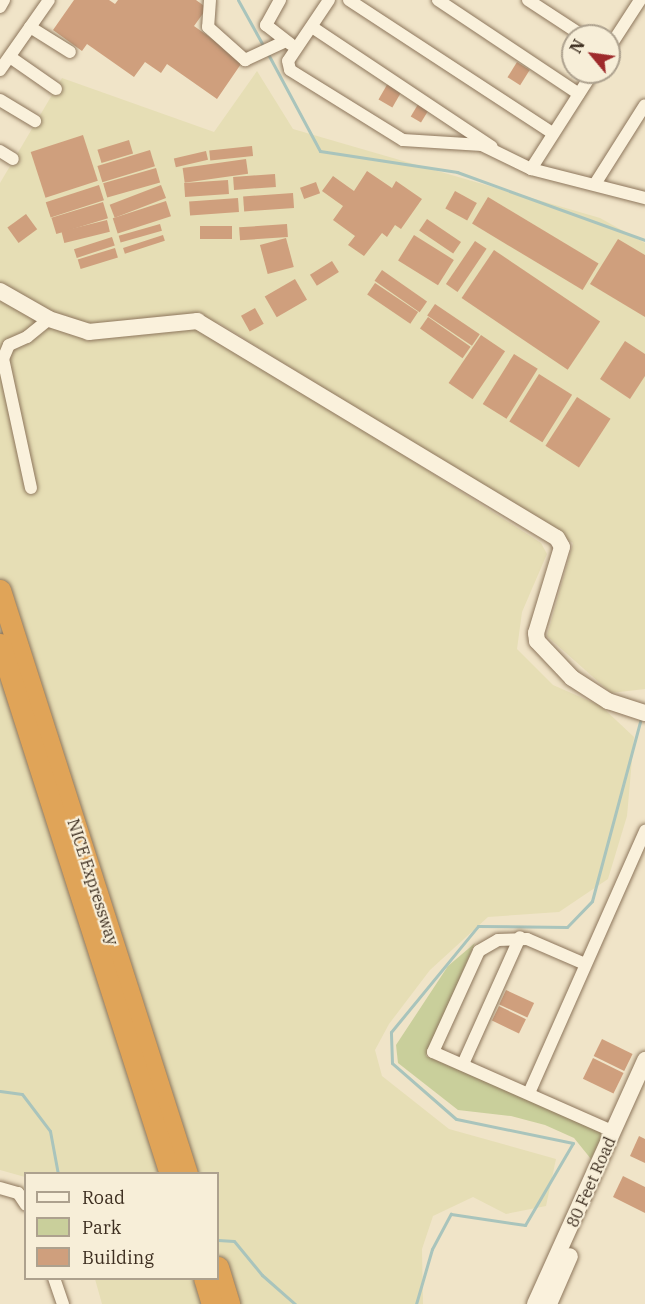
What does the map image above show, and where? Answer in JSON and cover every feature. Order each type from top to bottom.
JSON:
[{"type":"highway","name":"NICE Expressway","points":[[0,590],[187,1172]]},
{"type":"highway","name":"NICE Expressway","points":[[0,644],[170,1172]]},
{"type":"highway","points":[[219,1270],[229,1304]]},
{"type":"highway","points":[[205,1280],[212,1304]]},
{"type":"street","points":[[0,7],[4,0]]},
{"type":"street","points":[[0,70],[49,0]]},
{"type":"street","points":[[210,0],[208,27],[245,60],[291,45],[312,27],[329,0]]},
{"type":"street","points":[[280,0],[266,25],[291,45]]},
{"type":"street","points":[[349,0],[552,133]]},
{"type":"street","points":[[438,0],[579,94]]},
{"type":"street","points":[[528,0],[565,24]]},
{"type":"street","points":[[621,29],[640,0]]},
{"type":"street","points":[[30,27],[70,52]]},
{"type":"street","points":[[312,27],[481,136],[497,152]]},
{"type":"street","points":[[291,45],[288,68],[401,139],[479,145],[531,170],[645,198]]},
{"type":"street","points":[[10,57],[56,88]]},
{"type":"street","points":[[531,170],[552,133],[585,84]]},
{"type":"street","points":[[0,100],[35,121]]},
{"type":"street","points":[[595,184],[645,105]]},
{"type":"street","points":[[0,151],[13,159]]},
{"type":"street","points":[[0,291],[49,319],[95,333],[197,321],[557,538],[562,547],[536,633],[537,641],[572,678],[608,702],[641,712]]},
{"type":"street","points":[[31,488],[3,359],[9,345],[27,337],[49,319]]},
{"type":"street","points":[[529,1093],[645,831]]},
{"type":"street","points":[[585,964],[520,937],[502,938],[479,951],[433,1052],[614,1132]]},
{"type":"street","points":[[463,1064],[520,937]]},
{"type":"street","name":"80 Feet Road","points":[[535,1304],[645,1060]]},
{"type":"street","name":"80 Feet Road","points":[[549,1304],[645,1088]]},
{"type":"street","points":[[0,1188],[18,1193],[24,1202]]},
{"type":"street","points":[[55,1280],[63,1304]]},
{"type":"shaded area","points":[[257,71],[293,129],[600,218],[645,243],[645,689],[611,693],[547,636],[573,543],[219,323],[199,324],[541,543],[547,554],[522,612],[517,649],[553,685],[601,706],[634,737],[627,816],[608,879],[559,912],[488,917],[430,970],[389,1024],[375,1050],[382,1076],[449,1129],[556,1159],[546,1206],[506,1214],[473,1197],[433,1216],[422,1249],[423,1304],[102,1304],[95,1280],[219,1280],[219,1172],[24,1172],[24,1177],[0,1170],[0,183],[62,78],[214,132]]},
{"type":"green space","points":[[475,943],[426,1056],[604,1132],[591,1159],[574,1138],[545,1125],[511,1116],[458,1110],[398,1063],[396,1045],[448,966]]},
{"type":"building","points":[[74,0],[109,0],[115,4],[118,0],[196,0],[207,8],[194,26],[243,61],[217,99],[167,64],[161,73],[145,62],[134,77],[87,44],[82,51],[53,30]]},
{"type":"building","points":[[517,62],[530,70],[520,85],[507,77]]},
{"type":"building","points":[[388,83],[402,91],[392,107],[378,99]]},
{"type":"building","points":[[420,101],[430,107],[421,123],[411,116]]},
{"type":"building","points":[[83,135],[98,181],[46,198],[31,152]]},
{"type":"building","points":[[129,140],[133,153],[102,163],[97,150]]},
{"type":"building","points":[[252,146],[253,156],[210,160],[209,150]]},
{"type":"building","points":[[150,150],[155,166],[102,182],[97,166]]},
{"type":"building","points":[[206,151],[208,160],[176,167],[174,158]]},
{"type":"building","points":[[246,159],[248,174],[185,183],[183,168]]},
{"type":"building","points":[[156,168],[160,182],[107,198],[103,183]]},
{"type":"building","points":[[367,171],[392,188],[396,181],[422,199],[401,229],[395,225],[387,237],[382,233],[364,256],[348,245],[355,236],[333,220],[343,206],[322,191],[333,176],[354,191]]},
{"type":"building","points":[[275,174],[276,187],[234,190],[233,177]]},
{"type":"building","points":[[228,180],[229,194],[185,197],[184,183]]},
{"type":"building","points":[[316,182],[320,193],[304,199],[300,188]]},
{"type":"building","points":[[99,185],[104,200],[51,218],[46,202]]},
{"type":"building","points":[[161,185],[166,198],[115,218],[110,205]]},
{"type":"building","points":[[455,191],[477,203],[467,221],[445,208]]},
{"type":"building","points":[[293,193],[294,208],[244,211],[243,196]]},
{"type":"building","points":[[488,197],[599,263],[583,290],[472,224]]},
{"type":"building","points":[[238,198],[239,212],[190,215],[189,201]]},
{"type":"building","points":[[166,201],[171,216],[118,234],[113,218]]},
{"type":"building","points":[[103,202],[108,218],[56,234],[51,218]]},
{"type":"building","points":[[26,214],[37,229],[19,243],[7,228]]},
{"type":"building","points":[[427,219],[461,242],[453,254],[419,231]]},
{"type":"building","points":[[107,220],[110,232],[64,243],[61,231]]},
{"type":"building","points":[[160,224],[162,231],[121,243],[119,236]]},
{"type":"building","points":[[287,224],[288,237],[240,240],[239,227]]},
{"type":"building","points":[[200,226],[232,226],[232,239],[200,239]]},
{"type":"building","points":[[163,235],[165,241],[125,254],[123,248]]},
{"type":"building","points":[[414,235],[454,260],[438,285],[398,260]]},
{"type":"building","points":[[112,237],[115,246],[77,258],[74,249]]},
{"type":"building","points":[[286,238],[294,267],[268,274],[260,245]]},
{"type":"building","points":[[618,239],[645,255],[645,317],[590,284]]},
{"type":"building","points":[[475,241],[487,249],[458,292],[446,284]]},
{"type":"building","points":[[115,248],[118,258],[81,269],[78,259]]},
{"type":"building","points":[[494,250],[600,322],[568,370],[462,298]]},
{"type":"building","points":[[332,261],[339,272],[317,286],[310,275]]},
{"type":"building","points":[[382,270],[427,302],[420,312],[375,281]]},
{"type":"building","points":[[295,279],[307,300],[277,317],[265,296]]},
{"type":"building","points":[[375,283],[418,312],[410,324],[367,295]]},
{"type":"building","points":[[435,304],[480,334],[472,346],[427,316]]},
{"type":"building","points":[[255,308],[264,324],[250,332],[241,316]]},
{"type":"building","points":[[428,317],[471,347],[463,358],[420,328]]},
{"type":"building","points":[[481,335],[505,351],[473,399],[449,383]]},
{"type":"building","points":[[625,341],[645,354],[645,376],[630,399],[600,379]]},
{"type":"building","points":[[514,354],[538,369],[506,419],[483,404]]},
{"type":"building","points":[[539,374],[572,395],[542,442],[509,421]]},
{"type":"building","points":[[577,397],[611,419],[579,467],[545,446]]},
{"type":"building","points":[[506,990],[534,1003],[527,1018],[499,1005]]},
{"type":"building","points":[[499,1006],[526,1019],[519,1034],[492,1020]]},
{"type":"building","points":[[602,1039],[633,1054],[624,1071],[594,1056]]},
{"type":"building","points":[[593,1058],[624,1073],[613,1094],[583,1079]]},
{"type":"building","points":[[639,1136],[645,1139],[645,1163],[630,1156]]},
{"type":"building","points":[[623,1176],[645,1187],[645,1213],[613,1197]]},
{"type":"waterway","points":[[238,0],[265,49]]},
{"type":"waterway","points":[[268,54],[320,151],[457,172],[645,240]]},
{"type":"waterway","points":[[416,1304],[432,1249],[451,1214],[525,1225],[573,1143],[456,1119],[392,1063],[391,1032],[478,926],[567,927],[592,901],[641,718]]},
{"type":"waterway","points":[[0,1091],[22,1094],[50,1131],[58,1172]]},
{"type":"waterway","points":[[219,1240],[234,1241],[262,1275],[295,1304]]}]
